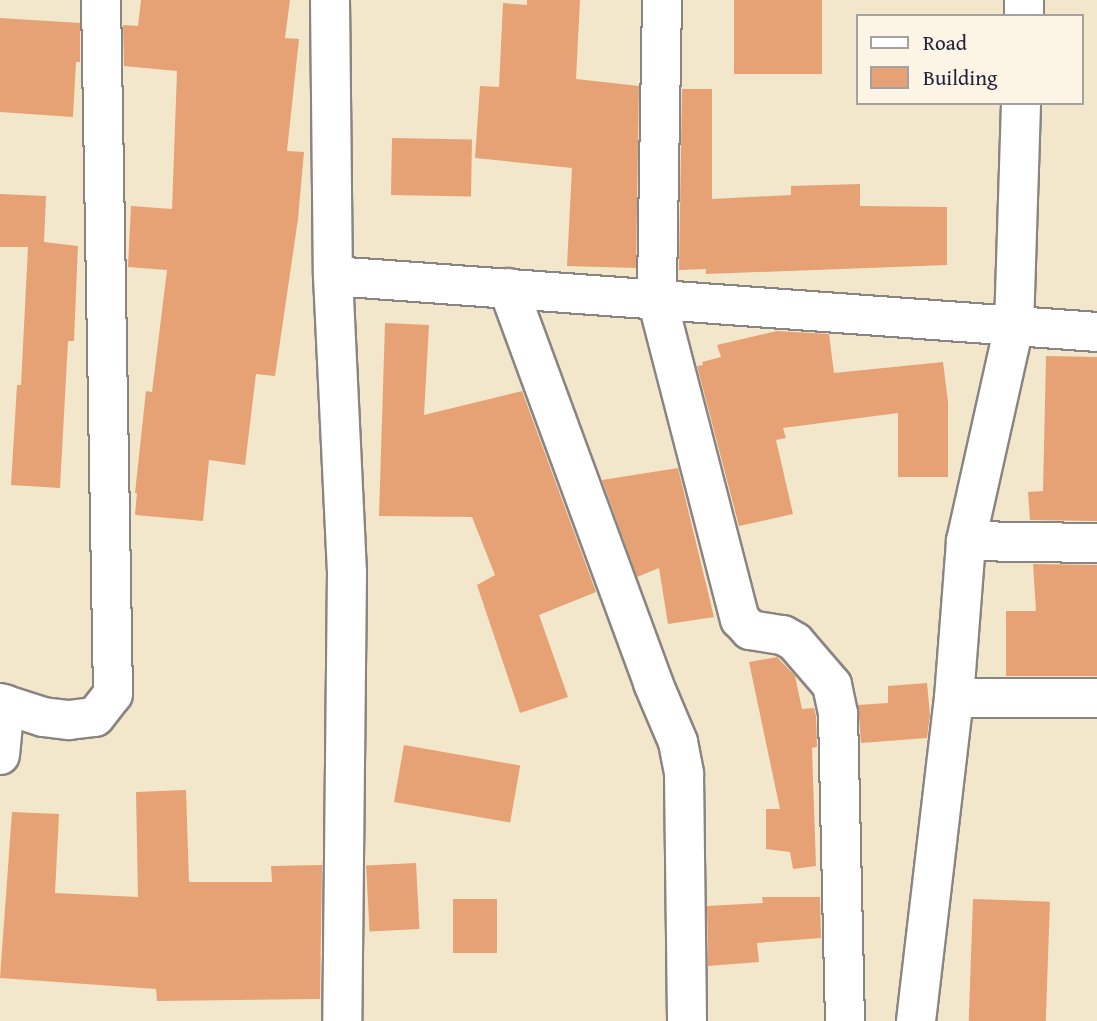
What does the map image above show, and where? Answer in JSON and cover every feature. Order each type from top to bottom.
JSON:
[{"type":"street","points":[[0,755],[2,703],[43,717],[69,720],[95,717],[113,694],[101,0]]},
{"type":"street","points":[[330,0],[333,276],[347,572],[342,1021]]},
{"type":"street","points":[[662,0],[657,299],[740,620],[750,630],[783,635],[795,642],[832,685],[838,713],[845,1021]]},
{"type":"street","points":[[916,1021],[954,698],[966,541],[1014,327],[1021,105]]},
{"type":"street","points":[[333,276],[1097,332]]},
{"type":"street","points":[[508,288],[653,683],[678,742],[684,774],[687,1021]]},
{"type":"street","points":[[966,541],[1097,543]]},
{"type":"street","points":[[954,698],[1097,698]]},
{"type":"building","points":[[141,0],[290,0],[285,38],[299,39],[287,151],[304,152],[298,219],[275,376],[256,374],[245,465],[209,460],[203,521],[135,515],[146,391],[152,392],[167,270],[128,267],[131,206],[172,209],[177,71],[124,66],[123,25],[138,26]]},
{"type":"building","points":[[527,0],[580,0],[576,79],[639,86],[636,268],[567,266],[572,168],[475,158],[480,86],[499,87],[503,3],[527,5]]},
{"type":"building","points":[[734,0],[822,0],[822,74],[734,74]]},
{"type":"building","points":[[0,18],[80,23],[80,62],[76,62],[73,117],[0,112]]},
{"type":"building","points":[[682,89],[712,89],[712,199],[791,195],[791,186],[860,184],[860,206],[947,207],[947,265],[706,274],[706,269],[679,270]]},
{"type":"building","points":[[392,138],[472,139],[471,196],[391,195]]},
{"type":"building","points":[[0,194],[46,196],[44,242],[78,246],[74,341],[68,341],[60,488],[11,485],[17,385],[21,385],[28,247],[0,247]]},
{"type":"building","points":[[385,323],[429,325],[424,415],[522,391],[596,592],[539,615],[568,697],[520,713],[477,585],[495,575],[472,517],[379,516]]},
{"type":"building","points":[[777,331],[829,334],[834,373],[943,362],[948,402],[948,477],[898,477],[898,413],[783,428],[786,438],[776,440],[793,514],[739,526],[697,366],[721,357],[717,345]]},
{"type":"building","points":[[1046,356],[1097,357],[1097,521],[1030,520],[1028,492],[1043,491]]},
{"type":"building","points":[[678,468],[714,617],[668,624],[659,568],[637,577],[602,480]]},
{"type":"building","points":[[1033,564],[1097,565],[1097,676],[1006,676],[1006,611],[1036,611]]},
{"type":"building","points":[[777,657],[795,676],[802,709],[814,708],[816,716],[817,747],[812,748],[816,866],[793,869],[790,852],[766,849],[766,809],[780,809],[749,662]]},
{"type":"building","points":[[927,683],[930,715],[927,738],[861,743],[858,705],[888,703],[888,686]]},
{"type":"building","points":[[404,745],[520,765],[510,823],[394,802]]},
{"type":"building","points":[[186,790],[189,882],[272,882],[271,866],[322,865],[320,999],[157,1001],[156,989],[0,978],[12,812],[59,814],[55,893],[138,897],[136,792]]},
{"type":"building","points":[[416,863],[419,929],[370,932],[366,866]]},
{"type":"building","points":[[762,897],[820,897],[821,938],[757,943],[759,962],[708,966],[707,906],[763,903]]},
{"type":"building","points":[[453,899],[497,899],[497,953],[453,953]]},
{"type":"building","points":[[973,899],[1050,902],[1046,1021],[969,1021]]}]
